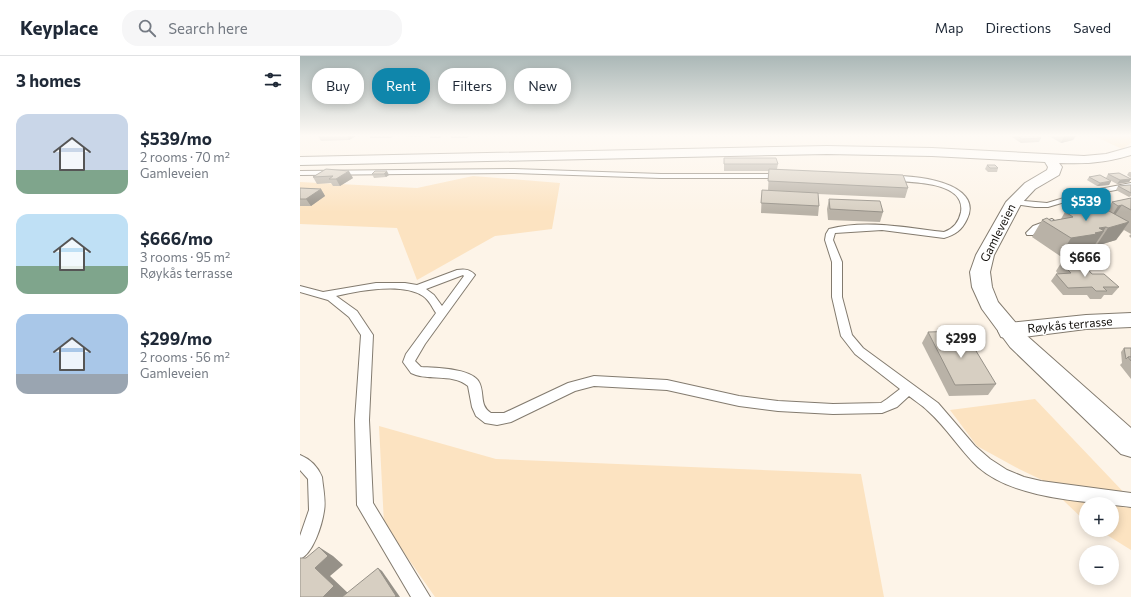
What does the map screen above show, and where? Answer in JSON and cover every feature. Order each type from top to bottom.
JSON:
[{"type":"main road","name":"Gamleveien","points":[[1051,161],[1055,168],[1054,172],[1030,186],[1014,202],[985,255],[980,272],[982,287],[985,296],[1009,331],[1131,445]]},
{"type":"main road","name":"Røykås terrasse","points":[[1009,331],[1086,322],[1131,320]]},
{"type":"lane","points":[[300,173],[514,171],[661,176],[791,176]]},
{"type":"lane","points":[[882,179],[917,180],[943,185],[956,190],[964,197],[966,208],[961,223],[950,234],[944,235],[882,227],[839,229],[832,231],[829,240],[837,262],[837,297],[847,336],[859,351],[932,407],[970,450],[985,464],[1002,475],[1023,484],[1041,488],[1131,500]]},
{"type":"lane","points":[[1014,202],[1048,205],[1105,189],[1131,185]]},
{"type":"lane","points":[[1030,233],[1043,224],[1059,220]]},
{"type":"lane","points":[[417,289],[451,274],[462,272],[469,274],[469,278],[441,313],[410,357],[409,365],[420,372],[456,376],[472,381],[481,414],[485,418],[497,420],[506,418],[572,387],[594,381],[667,385],[739,401],[778,406],[833,409],[882,408],[892,403],[908,389]]},
{"type":"lane","points":[[323,295],[385,286],[417,289],[426,293],[441,313]]},
{"type":"lane","points":[[300,289],[332,298],[353,314],[367,335],[362,420],[365,505],[421,597]]},
{"type":"lane","points":[[300,462],[315,477],[317,510],[309,536],[300,551]]},
{"type":"shaded area","points":[[473,176],[560,183],[552,229],[495,236],[417,280],[397,228],[300,224],[300,182],[417,188]]},
{"type":"shaded area","points":[[1035,399],[1131,500],[1131,550],[1110,537],[1119,537],[1119,497],[1079,497],[1079,515],[1042,480],[977,446],[950,410]]},
{"type":"shaded area","points":[[379,426],[496,459],[861,474],[884,597],[435,597],[384,524]]},
{"type":"building","points":[[724,161],[777,161],[778,164],[724,164]]},
{"type":"building","points":[[987,165],[995,165],[998,168],[990,168]]},
{"type":"building","points":[[326,169],[349,171],[336,179],[329,179],[333,176],[313,177]]},
{"type":"building","points":[[769,169],[903,175],[908,188],[768,181]]},
{"type":"building","points":[[375,171],[387,171],[384,174],[372,174]]},
{"type":"building","points":[[1119,173],[1131,179],[1120,180],[1108,174]]},
{"type":"building","points":[[1100,175],[1111,181],[1100,183],[1089,177]]},
{"type":"building","points":[[1131,185],[1131,193],[1118,186]]},
{"type":"building","points":[[300,188],[321,189],[306,199],[300,199]]},
{"type":"building","points":[[762,190],[818,193],[819,206],[761,203]]},
{"type":"building","points":[[1131,198],[1131,210],[1122,205],[1118,206],[1112,202]]},
{"type":"building","points":[[829,199],[880,201],[883,212],[830,209]]},
{"type":"building","points":[[1098,205],[1129,222],[1108,228],[1099,228],[1104,231],[1095,233],[1097,234],[1071,238],[1042,220],[1047,218],[1051,221],[1073,217],[1067,213],[1070,213],[1066,210],[1070,209],[1075,212],[1096,208],[1092,206]]},
{"type":"building","points":[[1061,263],[1082,263],[1092,274],[1104,274],[1119,287],[1103,287],[1107,291],[1096,291],[1092,287],[1068,288],[1056,274],[1071,273]]},
{"type":"building","points":[[964,331],[996,384],[955,385],[928,332]]},
{"type":"building","points":[[1124,348],[1131,348],[1131,357],[1126,359]]},
{"type":"building","points":[[319,547],[328,556],[315,568],[334,586],[323,597],[300,597],[300,558],[306,558]]},
{"type":"building","points":[[378,568],[396,596],[395,597],[342,597]]}]
